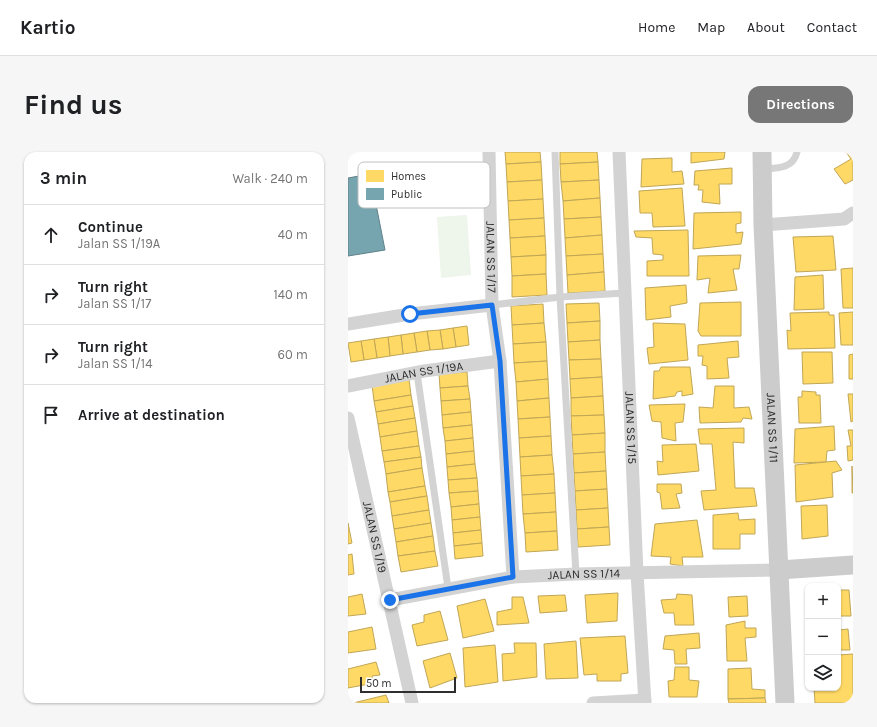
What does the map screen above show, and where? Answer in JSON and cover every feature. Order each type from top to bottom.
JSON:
[{"type":"street","name":"JALAN SS 1/17","points":[[489,152],[489,162]]},
{"type":"street","name":"JALAN SS 1/15","points":[[619,152],[637,573],[645,702]]},
{"type":"street","name":"JALAN SS 1/11","points":[[763,161],[763,225],[785,703]]},
{"type":"street","name":"JALAN SS 1/17","points":[[490,203],[492,305],[500,361],[513,577]]},
{"type":"street","points":[[763,225],[844,219],[853,213]]},
{"type":"street","points":[[348,324],[410,314],[492,305]]},
{"type":"street","name":"JALAN SS 1/19A","points":[[348,386],[417,373],[500,361]]},
{"type":"street","name":"JALAN SS 1/19","points":[[348,418],[412,703]]},
{"type":"street","points":[[779,570],[853,565]]},
{"type":"street","name":"JALAN SS 1/14","points":[[390,600],[513,577],[576,574],[779,570]]},
{"type":"street","points":[[593,703],[645,702]]},
{"type":"lane","points":[[555,152],[560,297],[576,574]]},
{"type":"lane","points":[[763,161],[784,167],[790,164],[796,157],[797,152]]},
{"type":"lane","points":[[492,305],[560,297],[624,294]]},
{"type":"lane","points":[[417,373],[448,588]]},
{"type":"shaded area","points":[[467,215],[471,275],[441,278],[437,217]]},
{"type":"building: Homes","points":[[505,152],[540,152],[541,162],[506,164]]},
{"type":"building: Homes","points":[[560,152],[597,152],[598,162],[560,164]]},
{"type":"building: Homes","points":[[691,152],[725,152],[724,159],[691,163]]},
{"type":"building: Homes","points":[[846,152],[853,152],[853,180],[845,184],[834,169],[851,159]]},
{"type":"building: Homes","points":[[672,158],[672,172],[682,171],[684,184],[641,187],[642,159]]},
{"type":"building: Homes","points":[[541,162],[542,180],[507,182],[506,164]]},
{"type":"building: Homes","points":[[598,162],[599,180],[561,182],[560,164]]},
{"type":"building: Homes","points":[[732,168],[732,184],[719,184],[720,204],[702,202],[703,190],[698,190],[699,185],[694,185],[695,171]]},
{"type":"building: Homes","points":[[542,180],[543,199],[508,201],[507,182]]},
{"type":"building: Homes","points":[[599,180],[600,198],[563,201],[561,182]]},
{"type":"building: Homes","points":[[682,188],[685,226],[653,227],[652,213],[640,213],[639,191]]},
{"type":"building: Homes","points":[[600,198],[601,217],[564,219],[563,201]]},
{"type":"building: Homes","points":[[543,199],[544,218],[509,220],[508,201]]},
{"type":"building: Homes","points":[[741,212],[741,223],[736,224],[736,233],[743,232],[741,244],[693,249],[694,213]]},
{"type":"building: Homes","points":[[601,217],[602,235],[565,238],[564,219]]},
{"type":"building: Homes","points":[[544,218],[545,236],[510,238],[509,220]]},
{"type":"building: Homes","points":[[688,230],[689,276],[647,276],[647,261],[663,260],[663,255],[653,254],[652,238],[636,237],[634,231]]},
{"type":"building: Homes","points":[[602,235],[603,254],[566,256],[565,238]]},
{"type":"building: Homes","points":[[545,236],[546,255],[511,257],[510,238]]},
{"type":"building: Homes","points":[[833,236],[836,270],[796,272],[793,237]]},
{"type":"building: Homes","points":[[603,254],[604,272],[567,275],[566,256]]},
{"type":"building: Homes","points":[[546,255],[546,274],[512,276],[511,257]]},
{"type":"building: Homes","points":[[741,255],[739,269],[733,269],[737,290],[708,293],[710,278],[697,280],[698,256]]},
{"type":"building: Homes","points":[[853,268],[853,308],[843,308],[841,269]]},
{"type":"building: Homes","points":[[604,272],[605,291],[568,293],[567,275]]},
{"type":"building: Homes","points":[[546,274],[547,295],[512,297],[512,276]]},
{"type":"building: Homes","points":[[823,275],[824,309],[794,310],[795,277]]},
{"type":"building: Homes","points":[[686,285],[687,303],[670,306],[671,317],[646,320],[645,288]]},
{"type":"building: Homes","points":[[741,302],[741,336],[701,336],[698,331],[700,303]]},
{"type":"building: Homes","points":[[599,303],[600,321],[567,323],[566,304]]},
{"type":"building: Homes","points":[[543,304],[544,323],[512,325],[511,306]]},
{"type":"building: Homes","points":[[829,312],[829,315],[834,315],[835,348],[788,349],[787,330],[791,331],[790,313]]},
{"type":"building: Homes","points":[[853,312],[853,345],[841,345],[839,313]]},
{"type":"building: Homes","points":[[600,321],[600,340],[568,342],[567,323]]},
{"type":"building: Homes","points":[[544,323],[546,342],[513,344],[512,325]]},
{"type":"building: Homes","points":[[653,323],[685,324],[688,360],[649,364],[647,348],[654,347]]},
{"type":"building: Homes","points":[[467,326],[469,345],[456,347],[453,328]]},
{"type":"building: Homes","points":[[453,328],[456,347],[443,349],[440,330]]},
{"type":"building: Homes","points":[[440,330],[443,349],[430,350],[427,331]]},
{"type":"building: Homes","points":[[427,331],[430,350],[417,352],[414,333]]},
{"type":"building: Homes","points":[[414,333],[417,352],[403,354],[401,335]]},
{"type":"building: Homes","points":[[401,335],[403,354],[390,356],[388,337]]},
{"type":"building: Homes","points":[[388,337],[390,356],[377,358],[374,339]]},
{"type":"building: Homes","points":[[374,339],[377,358],[364,360],[361,341]]},
{"type":"building: Homes","points":[[600,340],[601,359],[569,360],[568,342]]},
{"type":"building: Homes","points":[[361,341],[364,360],[351,362],[348,343]]},
{"type":"building: Homes","points":[[738,341],[739,357],[727,358],[729,378],[707,379],[707,366],[702,365],[703,356],[698,356],[698,345]]},
{"type":"building: Homes","points":[[546,342],[547,361],[514,363],[513,344]]},
{"type":"building: Homes","points":[[802,352],[832,352],[833,383],[803,384]]},
{"type":"building: Homes","points":[[853,354],[853,379],[849,379],[849,355]]},
{"type":"building: Homes","points":[[601,359],[602,377],[570,379],[569,360]]},
{"type":"building: Homes","points":[[547,361],[548,379],[516,382],[514,363]]},
{"type":"building: Homes","points":[[661,367],[690,367],[693,394],[682,396],[682,391],[677,392],[675,396],[653,399],[654,371],[659,371]]},
{"type":"building: Homes","points":[[467,372],[468,386],[440,388],[439,374]]},
{"type":"building: Homes","points":[[602,377],[603,396],[571,398],[570,379]]},
{"type":"building: Homes","points":[[409,379],[411,395],[374,401],[372,385]]},
{"type":"building: Homes","points":[[548,379],[549,398],[517,401],[516,382]]},
{"type":"building: Homes","points":[[468,386],[470,399],[441,401],[440,388]]},
{"type":"building: Homes","points":[[715,386],[734,386],[734,408],[749,407],[752,419],[743,418],[741,422],[700,423],[699,407],[713,408]]},
{"type":"building: Homes","points":[[802,391],[816,392],[816,395],[820,395],[821,423],[799,423],[798,397],[802,397]]},
{"type":"building: Homes","points":[[848,394],[853,394],[853,421],[851,422]]},
{"type":"building: Homes","points":[[411,395],[413,406],[376,412],[374,401]]},
{"type":"building: Homes","points":[[603,396],[604,415],[571,416],[571,398]]},
{"type":"building: Homes","points":[[549,398],[550,417],[518,419],[517,401]]},
{"type":"building: Homes","points":[[470,399],[471,412],[442,415],[441,401]]},
{"type":"building: Homes","points":[[685,404],[683,422],[675,423],[676,441],[662,438],[661,422],[652,421],[649,405]]},
{"type":"building: Homes","points":[[413,406],[415,418],[378,424],[376,412]]},
{"type":"building: Homes","points":[[471,412],[472,425],[443,428],[442,415]]},
{"type":"building: Homes","points":[[604,415],[605,433],[572,435],[571,416]]},
{"type":"building: Homes","points":[[550,417],[551,436],[519,438],[518,419]]},
{"type":"building: Homes","points":[[415,418],[417,431],[380,437],[378,424]]},
{"type":"building: Homes","points":[[472,425],[473,438],[445,441],[443,428]]},
{"type":"building: Homes","points":[[834,426],[835,450],[827,451],[826,462],[794,463],[795,429]]},
{"type":"building: Homes","points":[[744,428],[744,443],[733,442],[735,488],[754,488],[757,506],[704,510],[701,491],[716,490],[712,444],[700,444],[698,429]]},
{"type":"building: Homes","points":[[848,430],[853,430],[853,460],[848,461],[847,446],[851,446]]},
{"type":"building: Homes","points":[[417,431],[419,446],[382,451],[380,437]]},
{"type":"building: Homes","points":[[605,433],[605,452],[573,454],[572,435]]},
{"type":"building: Homes","points":[[551,436],[552,455],[520,457],[519,438]]},
{"type":"building: Homes","points":[[473,438],[474,451],[446,454],[445,441]]},
{"type":"building: Homes","points":[[696,444],[699,471],[658,475],[657,461],[663,462],[662,445]]},
{"type":"building: Homes","points":[[419,446],[421,457],[384,462],[382,451]]},
{"type":"building: Homes","points":[[474,451],[475,464],[447,467],[446,454]]},
{"type":"building: Homes","points":[[605,452],[606,471],[574,473],[573,454]]},
{"type":"building: Homes","points":[[552,455],[554,474],[521,476],[520,457]]},
{"type":"building: Homes","points":[[421,457],[422,468],[386,474],[384,462]]},
{"type":"building: Homes","points":[[836,461],[842,470],[832,473],[833,497],[796,502],[795,465]]},
{"type":"building: Homes","points":[[475,464],[477,478],[448,480],[447,467]]},
{"type":"building: Homes","points":[[852,466],[853,493],[852,493]]},
{"type":"building: Homes","points":[[422,468],[425,486],[388,492],[386,474]]},
{"type":"building: Homes","points":[[606,471],[607,489],[575,491],[574,473]]},
{"type":"building: Homes","points":[[554,474],[555,493],[522,495],[521,476]]},
{"type":"building: Homes","points":[[477,478],[478,491],[449,493],[448,480]]},
{"type":"building: Homes","points":[[657,484],[681,484],[682,493],[676,494],[680,508],[662,509],[660,493],[657,492]]},
{"type":"building: Homes","points":[[425,486],[427,496],[390,502],[388,492]]},
{"type":"building: Homes","points":[[607,489],[608,508],[576,510],[575,491]]},
{"type":"building: Homes","points":[[478,491],[479,504],[451,507],[449,493]]},
{"type":"building: Homes","points":[[555,493],[556,512],[523,514],[522,495]]},
{"type":"building: Homes","points":[[427,496],[429,510],[392,516],[390,502]]},
{"type":"building: Homes","points":[[479,504],[480,517],[452,520],[451,507]]},
{"type":"building: Homes","points":[[827,505],[828,536],[802,539],[801,506]]},
{"type":"building: Homes","points":[[608,508],[609,527],[577,529],[576,510]]},
{"type":"building: Homes","points":[[429,510],[431,523],[394,529],[392,516]]},
{"type":"building: Homes","points":[[556,512],[557,531],[525,533],[523,514]]},
{"type":"building: Homes","points":[[738,513],[739,520],[755,519],[755,534],[740,534],[740,549],[713,549],[713,515]]},
{"type":"building: Homes","points":[[480,517],[481,530],[453,533],[452,520]]},
{"type":"building: Homes","points":[[697,520],[703,557],[682,557],[683,566],[670,564],[671,557],[651,556],[655,524]]},
{"type":"building: Homes","points":[[348,523],[352,543],[348,544]]},
{"type":"building: Homes","points":[[431,523],[433,536],[396,542],[394,529]]},
{"type":"building: Homes","points":[[609,527],[610,545],[578,547],[577,529]]},
{"type":"building: Homes","points":[[481,530],[482,543],[454,546],[453,533]]},
{"type":"building: Homes","points":[[557,531],[558,550],[526,552],[525,533]]},
{"type":"building: Homes","points":[[433,536],[435,551],[398,556],[396,542]]},
{"type":"building: Homes","points":[[482,543],[483,556],[455,559],[454,546]]},
{"type":"building: Homes","points":[[435,551],[438,566],[401,572],[398,556]]},
{"type":"building: Homes","points":[[352,554],[354,574],[348,575],[348,555]]},
{"type":"building: Homes","points":[[841,590],[849,590],[851,616],[841,616]]},
{"type":"building: Homes","points":[[618,593],[617,621],[587,623],[585,595]]},
{"type":"building: Homes","points":[[362,594],[366,614],[348,616],[348,597]]},
{"type":"building: Homes","points":[[677,594],[692,595],[694,625],[675,625],[674,613],[664,613],[661,600],[676,599]]},
{"type":"building: Homes","points":[[565,595],[567,611],[540,613],[538,596]]},
{"type":"building: Homes","points":[[747,596],[748,616],[729,617],[728,597]]},
{"type":"building: Homes","points":[[512,597],[523,597],[529,623],[497,625],[497,612],[512,609]]},
{"type":"building: Homes","points":[[485,599],[494,631],[463,638],[457,606]]},
{"type":"building: Homes","points":[[440,611],[448,640],[417,646],[412,625],[424,622],[424,615]]},
{"type":"building: Homes","points":[[745,621],[745,628],[756,628],[756,637],[745,638],[747,661],[727,661],[726,625]]},
{"type":"building: Homes","points":[[372,627],[376,649],[348,653],[348,632]]},
{"type":"building: Homes","points":[[848,629],[850,650],[841,650],[841,630]]},
{"type":"building: Homes","points":[[699,633],[700,648],[686,649],[687,664],[675,664],[674,650],[663,649],[665,636]]},
{"type":"building: Homes","points":[[625,636],[628,673],[621,674],[621,681],[597,681],[597,674],[584,675],[580,638]]},
{"type":"building: Homes","points":[[576,641],[578,678],[546,679],[544,644]]},
{"type":"building: Homes","points":[[514,643],[536,643],[537,677],[503,681],[502,654],[515,653]]},
{"type":"building: Homes","points":[[495,645],[498,682],[465,687],[463,648]]},
{"type":"building: Homes","points":[[450,653],[457,678],[430,688],[423,661]]},
{"type":"building: Homes","points":[[853,654],[853,703],[815,703],[814,691],[841,691],[841,655]]},
{"type":"building: Homes","points":[[376,662],[380,675],[372,676],[374,683],[348,688],[348,669]]},
{"type":"building: Homes","points":[[675,667],[689,667],[689,680],[699,681],[697,697],[669,697],[668,681],[674,680]]},
{"type":"building: Homes","points":[[751,668],[752,689],[765,690],[765,698],[728,699],[728,669]]},
{"type":"building: Homes","points":[[386,695],[389,703],[353,703]]},
{"type":"building: Homes","points":[[765,698],[766,703],[729,703],[728,699]]},
{"type":"building: Public","points":[[358,176],[358,208],[377,208],[385,250],[348,256],[348,178]]},
{"type":"route","points":[[390,600],[513,577],[500,361],[492,305],[410,314]]}]
